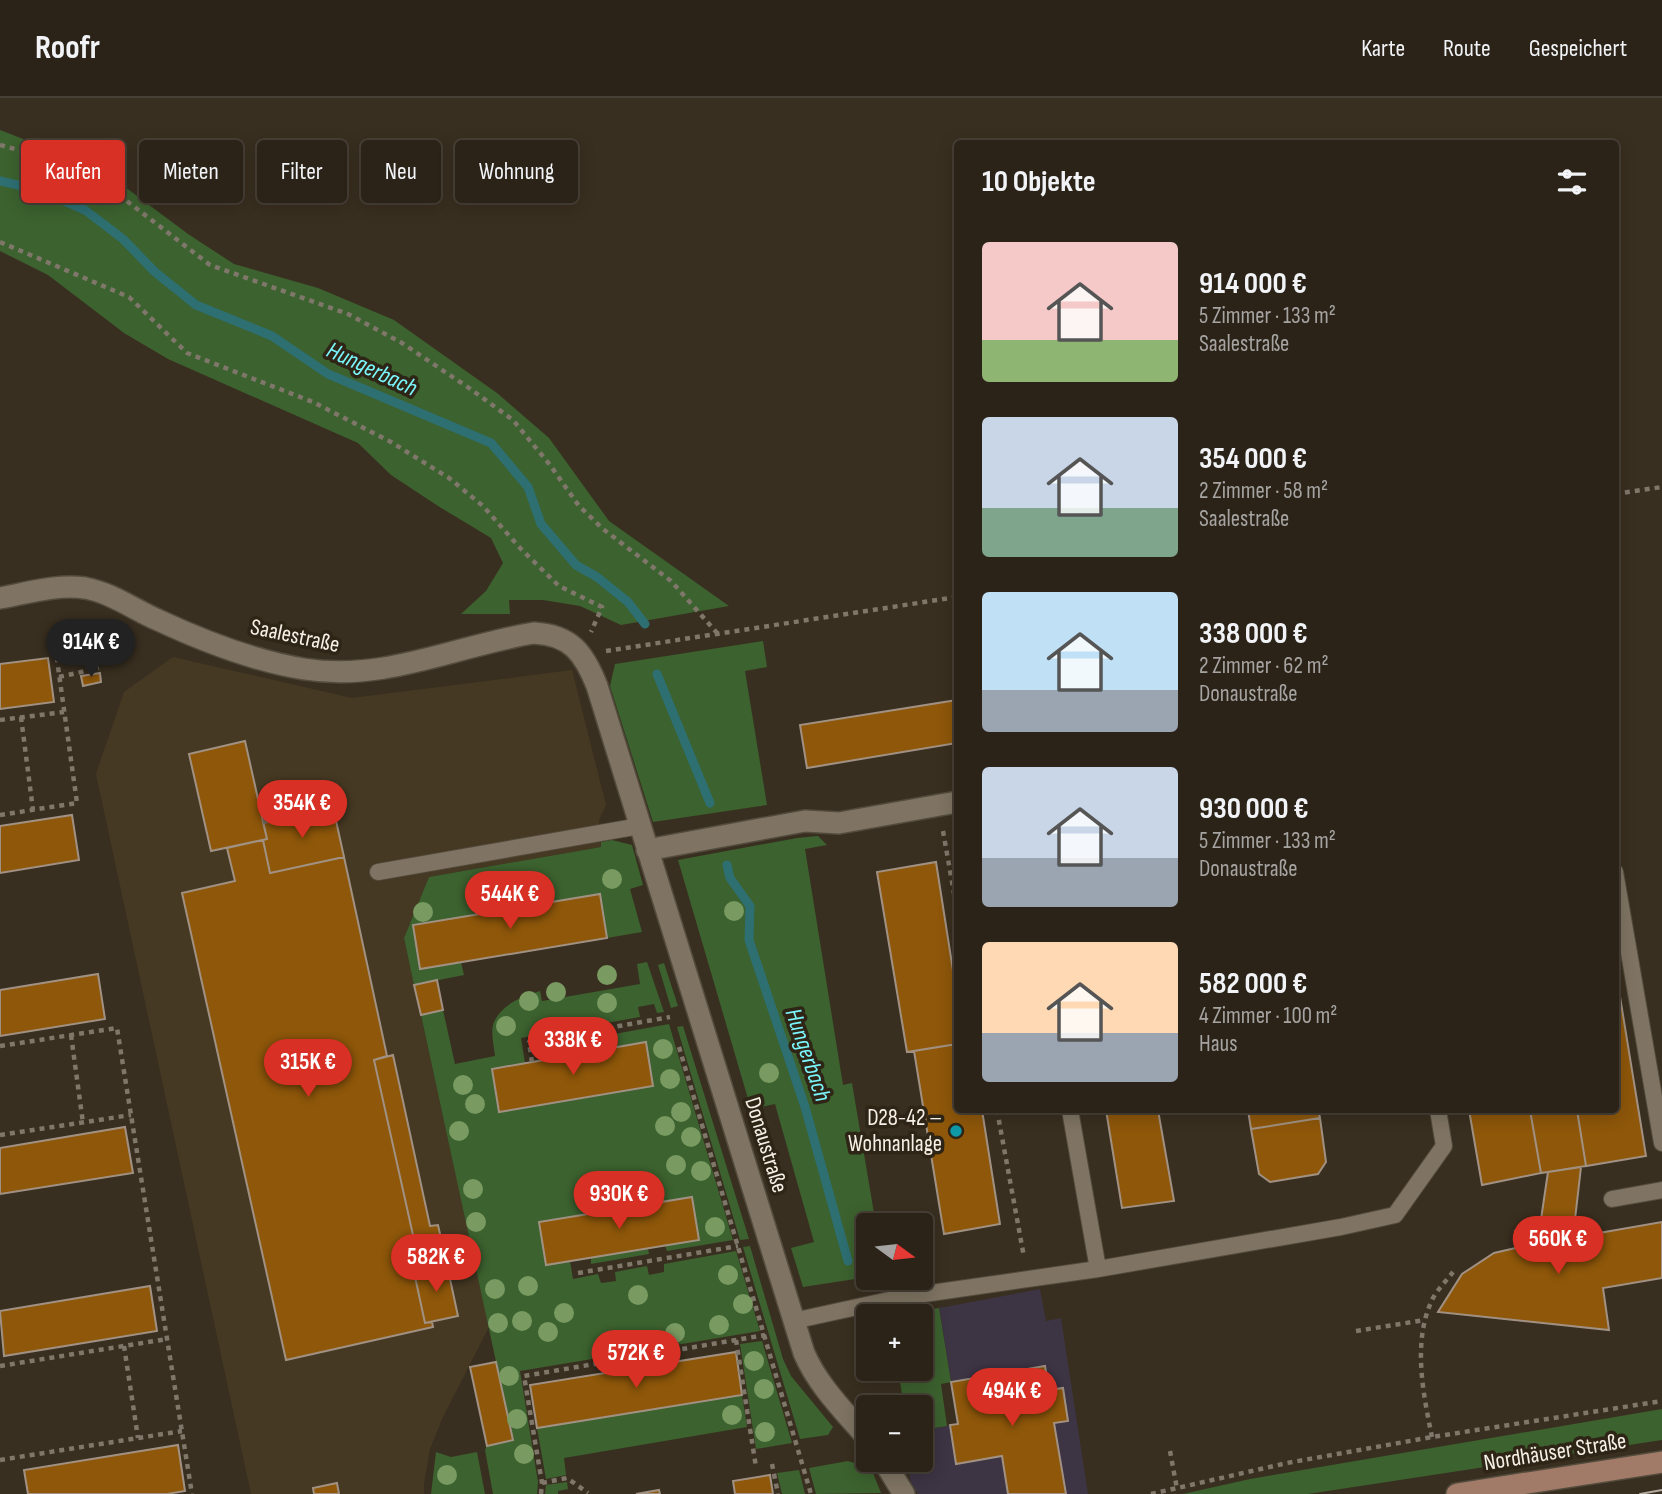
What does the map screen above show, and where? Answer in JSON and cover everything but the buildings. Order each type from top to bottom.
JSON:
[{"type":"main road","name":"Nordhäuser Straße","points":[[1457,1494],[1662,1462]]},
{"type":"street","name":"Saalestraße","points":[[0,598],[59,588],[97,591],[195,637],[276,663],[325,672],[380,670],[534,633],[562,638],[581,655]]},
{"type":"street","name":"Donaustraße","points":[[581,655],[597,686],[793,1321],[811,1370],[856,1424]]},
{"type":"street","points":[[648,850],[805,821],[839,823],[948,804]]},
{"type":"street","points":[[890,1472],[904,1494]]},
{"type":"lane","points":[[378,872],[640,826]]},
{"type":"lane","points":[[1619,895],[1662,1143]]},
{"type":"lane","points":[[1071,1113],[1098,1269]]},
{"type":"lane","points":[[793,1321],[902,1297],[1098,1269],[1395,1216],[1444,1146],[1438,1113]]},
{"type":"lane","points":[[1612,1199],[1662,1190]]},
{"type":"path","points":[[0,145],[45,158],[89,177],[119,195],[210,265],[348,314],[402,343],[469,388],[513,420],[579,506],[603,529],[671,581],[718,634]]},
{"type":"path","points":[[0,242],[129,297],[187,354],[313,402],[391,442],[449,478],[483,506],[559,586],[602,607],[581,655]]},
{"type":"path","points":[[1619,493],[1662,487]]},
{"type":"path","points":[[581,655],[954,597]]},
{"type":"path","points":[[0,815],[77,803],[55,645]]},
{"type":"path","points":[[59,677],[99,668]]},
{"type":"path","points":[[0,720],[64,712]]},
{"type":"path","points":[[22,717],[33,810]]},
{"type":"path","points":[[948,804],[954,875]]},
{"type":"path","points":[[263,822],[333,807]]},
{"type":"path","points":[[532,1062],[529,1042],[670,1017],[667,1006]]},
{"type":"path","points":[[0,1046],[117,1028],[192,1494]]},
{"type":"path","points":[[602,1030],[605,1049]]},
{"type":"path","points":[[71,1035],[83,1123]]},
{"type":"path","points":[[678,1044],[811,1494]]},
{"type":"path","points":[[998,1113],[1021,1246],[1031,1278]]},
{"type":"path","points":[[0,1135],[131,1115]]},
{"type":"path","points":[[578,1273],[738,1245]]},
{"type":"path","points":[[1432,1437],[1425,1404],[1421,1355],[1425,1320],[1434,1297],[1452,1272]]},
{"type":"path","points":[[1356,1331],[1425,1320]]},
{"type":"path","points":[[541,1494],[542,1483],[524,1376],[765,1335]]},
{"type":"path","points":[[0,1366],[167,1339]]},
{"type":"path","points":[[736,1340],[756,1467]]},
{"type":"path","points":[[124,1346],[138,1438]]},
{"type":"path","points":[[1151,1494],[1287,1463],[1662,1401]]},
{"type":"path","points":[[0,1460],[182,1431]]},
{"type":"path","points":[[1170,1451],[1177,1489]]},
{"type":"path","points":[[772,1464],[778,1494]]},
{"type":"path","points":[[542,1483],[567,1478],[588,1493]]},
{"type":"shaded area","points":[[173,657],[352,698],[572,670],[606,805],[599,820],[601,847],[429,877],[404,938],[489,1327],[442,1419],[430,1449],[424,1494],[251,1494],[96,774],[124,692]]},
{"type":"shaded area","points":[[1040,1289],[1046,1321],[1061,1318],[1088,1494],[918,1494],[911,1483],[909,1472],[933,1472],[933,1428],[958,1424],[939,1308]]},
{"type":"green space","points":[[0,130],[26,140],[21,140],[21,203],[125,203],[125,187],[139,197],[139,203],[147,203],[234,264],[318,288],[394,320],[497,393],[549,438],[609,521],[729,606],[621,625],[580,606],[543,600],[509,600],[510,614],[461,614],[486,591],[503,563],[491,538],[391,475],[358,443],[168,359],[124,333],[48,275],[0,251]]},
{"type":"green space","points":[[763,641],[767,667],[745,671],[767,805],[653,822],[610,686],[615,664]]},
{"type":"green space","points":[[818,836],[827,845],[805,849],[843,1085],[852,1083],[874,1213],[856,1213],[856,1279],[803,1287],[791,1248],[814,1242],[775,1104],[751,1109],[678,860]]},
{"type":"green space","points":[[612,840],[632,845],[643,885],[630,889],[642,932],[607,938],[600,894],[413,925],[420,969],[461,962],[464,975],[414,985],[404,938],[429,877],[601,847],[601,842]]},
{"type":"green space","points":[[647,962],[664,1012],[657,1013],[654,1004],[638,1007],[640,1017],[521,1038],[525,1063],[492,1069],[499,1112],[653,1086],[646,1043],[611,1048],[609,1035],[669,1024],[733,1240],[667,1251],[665,1246],[699,1240],[691,1197],[539,1222],[546,1265],[570,1261],[573,1279],[598,1274],[601,1283],[616,1281],[615,1272],[647,1266],[649,1275],[664,1272],[664,1264],[736,1251],[760,1331],[520,1371],[538,1482],[537,1494],[493,1494],[485,1450],[487,1446],[513,1440],[421,1015],[443,1010],[455,1064],[495,1056],[492,1035],[494,1022],[502,1010],[514,1002],[540,991],[542,1001],[640,984],[637,964]]},
{"type":"green space","points":[[664,963],[678,1006],[671,1008],[658,965]]},
{"type":"green space","points":[[683,1026],[749,1239],[740,1240],[677,1027]]},
{"type":"green space","points":[[750,1246],[783,1359],[791,1376],[833,1427],[828,1435],[800,1439],[743,1247]]},
{"type":"green space","points":[[648,1249],[649,1254],[591,1264],[591,1258]]},
{"type":"green space","points":[[939,1308],[951,1382],[941,1384],[947,1426],[933,1428],[933,1395],[902,1395],[900,1381],[933,1381],[933,1309]]},
{"type":"green space","points":[[762,1341],[792,1443],[756,1449],[740,1344]]},
{"type":"green space","points":[[742,1395],[747,1427],[564,1458],[566,1475],[546,1479],[537,1428]]},
{"type":"green space","points":[[1662,1409],[1662,1440],[1308,1494],[1183,1494],[1250,1479]]},
{"type":"green space","points":[[436,1452],[451,1457],[477,1452],[485,1494],[431,1494]]},
{"type":"green space","points":[[848,1461],[856,1463],[856,1472],[873,1472],[881,1493],[816,1494],[809,1468]]},
{"type":"green space","points":[[799,1470],[805,1494],[782,1494],[777,1473]]},
{"type":"green space","points":[[567,1482],[568,1489],[558,1491],[558,1494],[545,1494],[546,1485]]},
{"type":"waterway","name":"Hungerbach","points":[[0,181],[39,190],[85,210],[123,239],[155,272],[196,305],[272,336],[328,374],[491,443],[528,487],[541,524],[576,565],[597,577],[628,602],[645,624]]},
{"type":"waterway","name":"Hungerbach","points":[[657,674],[710,803]]},
{"type":"waterway","name":"Hungerbach","points":[[727,865],[730,878],[750,906],[749,940],[805,1107],[848,1261]]},
{"type":"tram line","points":[[1640,1494],[1662,1490]]},
{"type":"place","name":"D28-42 – Wohnanlage","points":[[956,1131]]}]
